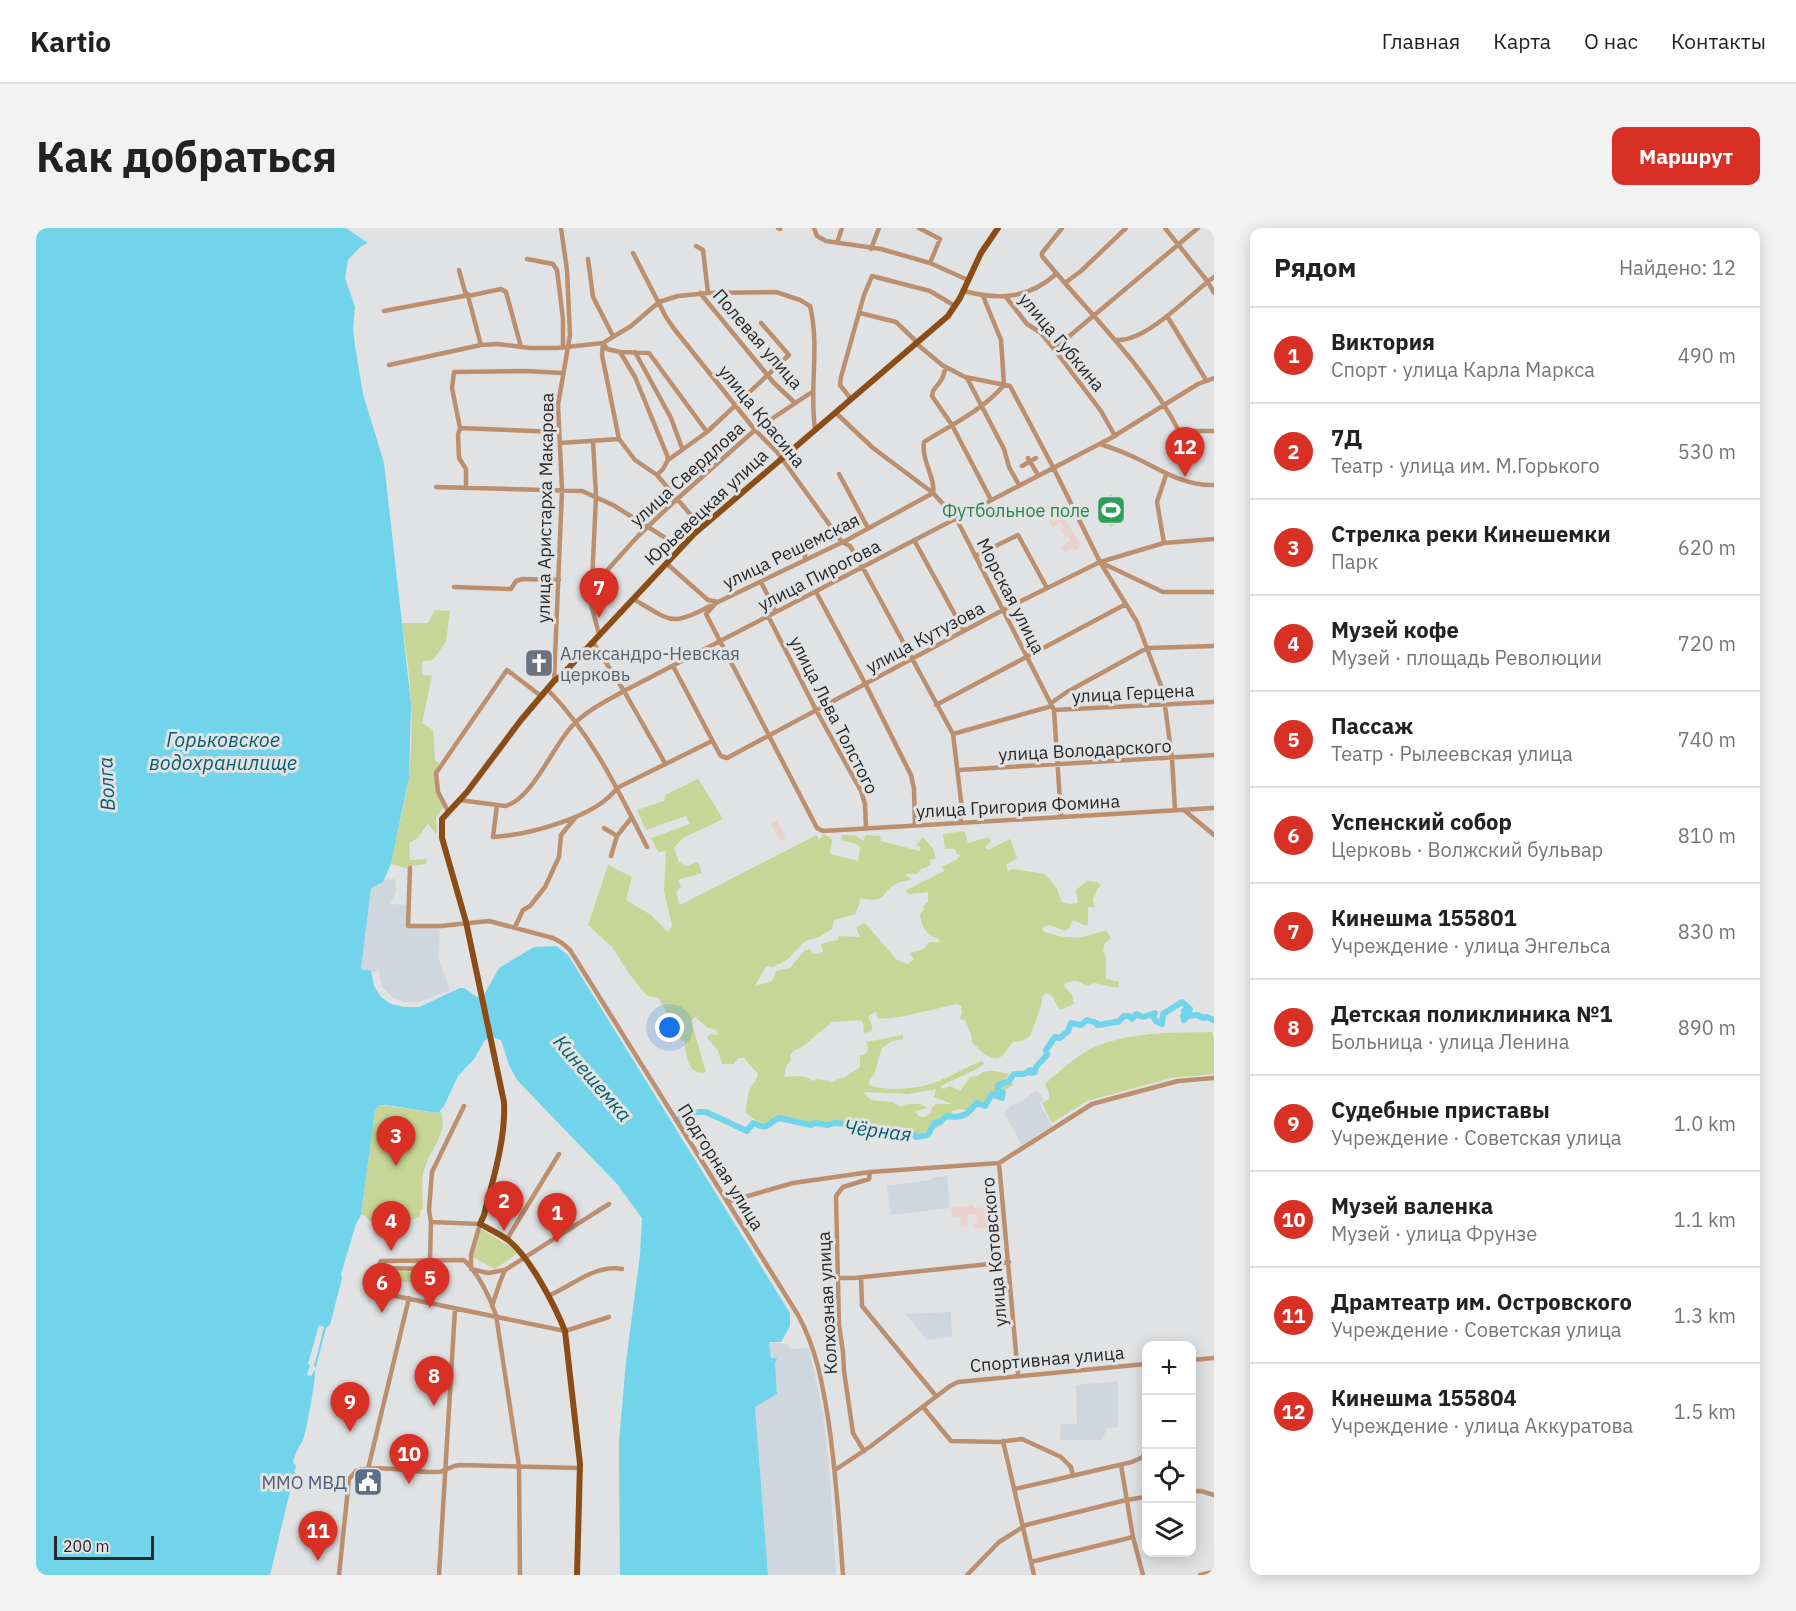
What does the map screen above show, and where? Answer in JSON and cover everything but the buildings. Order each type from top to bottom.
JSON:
[{"type":"main road","name":"Юрьевецкая улица","points":[[448,811],[459,801],[554,681],[681,547],[781,458],[948,316],[964,291],[981,253],[998,228]]},
{"type":"main road","points":[[448,811],[441,824],[442,838],[466,922],[490,1045],[502,1092],[504,1112],[498,1155],[480,1224],[507,1239],[524,1257],[548,1296],[565,1331],[579,1468],[578,1575]]},
{"type":"street","name":"улица Аристарха Макарова","points":[[554,681],[562,490],[558,405],[562,373],[570,346],[569,291],[561,228]]},
{"type":"street","points":[[814,228],[820,239],[881,249],[930,263],[968,280]]},
{"type":"street","points":[[837,243],[842,228]]},
{"type":"street","points":[[871,249],[879,228]]},
{"type":"street","points":[[919,228],[940,239],[930,263]]},
{"type":"street","points":[[1062,228],[1041,254],[1056,274],[1117,340],[1165,405],[1180,432],[1214,431]]},
{"type":"street","points":[[1065,283],[1081,271],[1126,228]]},
{"type":"street","points":[[1165,228],[1208,282],[1214,293]]},
{"type":"street","points":[[1054,349],[1198,228]]},
{"type":"street","points":[[696,246],[703,250],[708,293]]},
{"type":"street","name":"улица Красина","points":[[633,253],[675,330],[735,406],[781,458],[843,542],[850,546],[863,568],[953,734],[962,809],[960,823]]},
{"type":"street","points":[[527,259],[553,264],[556,270],[563,319],[563,347]]},
{"type":"street","points":[[588,259],[593,297],[614,336]]},
{"type":"street","points":[[459,270],[465,292],[469,295],[481,345]]},
{"type":"street","points":[[964,291],[983,296],[1006,297],[1039,288],[1056,274]]},
{"type":"street","points":[[851,399],[840,385],[841,377],[864,295],[872,276],[930,291],[955,306]]},
{"type":"street","points":[[1117,340],[1140,334],[1167,316],[1214,278]]},
{"type":"street","points":[[384,311],[501,289],[506,292],[521,347]]},
{"type":"street","points":[[389,365],[481,345],[563,347],[603,344],[632,326],[659,302],[671,297],[700,293],[776,292],[810,306],[814,333],[812,392],[815,429]]},
{"type":"street","name":"Полевая улица","points":[[700,293],[767,374],[795,403]]},
{"type":"street","points":[[933,493],[934,488],[923,444],[980,406],[1004,385],[1001,340],[983,296]]},
{"type":"street","name":"улица Губкина","points":[[1006,297],[1027,324],[1041,333],[1054,349],[1101,411],[1115,436]]},
{"type":"street","points":[[860,313],[896,322],[946,367],[968,378],[1010,386],[1100,562],[1137,622],[1163,691],[1172,758],[1175,810]]},
{"type":"street","points":[[1167,316],[1206,380]]},
{"type":"street","points":[[657,475],[663,470],[668,460],[707,432],[789,354],[761,323]]},
{"type":"street","points":[[603,344],[606,349],[620,352],[645,352],[654,358],[707,432]]},
{"type":"street","points":[[603,344],[602,355],[619,439],[635,460],[657,475],[701,528]]},
{"type":"street","points":[[620,352],[636,377],[668,460]]},
{"type":"street","points":[[635,352],[666,409],[682,448]]},
{"type":"street","points":[[946,367],[942,380],[932,393],[952,425],[991,500]]},
{"type":"street","points":[[466,488],[466,469],[459,458],[460,428],[452,388],[455,371],[562,373]]},
{"type":"street","points":[[968,378],[1019,485]]},
{"type":"street","name":"улица Пирогова","points":[[497,805],[511,805],[531,785],[576,722],[624,691],[1100,444],[1206,380],[1214,378]]},
{"type":"street","name":"улица Свердлова","points":[[591,588],[639,535],[676,500],[755,430],[812,392]]},
{"type":"street","name":"Морская улица","points":[[835,412],[881,454],[933,493],[956,518],[1052,706],[1061,817]]},
{"type":"street","points":[[460,428],[558,432]]},
{"type":"street","points":[[560,443],[619,439]]},
{"type":"street","points":[[593,441],[596,496],[591,604],[599,634]]},
{"type":"street","points":[[1100,444],[1126,453],[1186,482],[1214,485]]},
{"type":"street","points":[[1022,466],[1036,458]]},
{"type":"street","points":[[1029,460],[1038,475]]},
{"type":"street","points":[[839,474],[868,528]]},
{"type":"street","points":[[1164,543],[1157,502],[1166,474]]},
{"type":"street","points":[[436,487],[582,491],[596,496],[681,547]]},
{"type":"street","name":"улица Решемская","points":[[666,563],[708,600],[715,603],[843,542],[933,493]]},
{"type":"street","points":[[975,556],[1018,535],[1047,588]]},
{"type":"street","name":"улица Кутузова","points":[[712,741],[724,758],[731,756],[865,683],[912,661],[1003,610],[1100,562],[1164,543],[1214,539]]},
{"type":"street","points":[[914,540],[964,632]]},
{"type":"street","points":[[805,544],[806,560]]},
{"type":"street","points":[[1100,562],[1163,592],[1214,592]]},
{"type":"street","points":[[454,587],[511,589],[516,581],[522,579],[559,580]]},
{"type":"street","points":[[761,582],[776,612]]},
{"type":"street","points":[[816,592],[865,683],[910,775],[914,789],[915,826]]},
{"type":"street","points":[[633,599],[666,618],[676,621],[688,618],[715,603]]},
{"type":"street","points":[[715,603],[706,614],[771,735]]},
{"type":"street","points":[[936,705],[1125,604]]},
{"type":"street","name":"улица Льва Толстого","points":[[768,616],[861,791],[865,804],[866,829]]},
{"type":"street","points":[[592,642],[624,691],[665,763]]},
{"type":"street","points":[[1052,706],[1067,692],[1147,648],[1214,646]]},
{"type":"street","points":[[459,801],[497,805],[493,837],[515,835],[594,809],[611,796],[617,788],[712,741],[672,666]]},
{"type":"street","points":[[448,811],[438,792],[436,773],[507,670],[542,696]]},
{"type":"street","points":[[547,689],[576,722],[617,788],[647,847]]},
{"type":"street","name":"улица Герцена","points":[[953,734],[1052,706],[1166,706],[1214,702]]},
{"type":"street","name":"улица Григория Фомина","points":[[771,735],[817,828],[823,831],[1214,808]]},
{"type":"street","name":"улица Володарского","points":[[958,770],[1214,755]]},
{"type":"street","points":[[1184,810],[1213,835]]},
{"type":"street","points":[[515,927],[523,910],[531,906],[545,887],[559,857],[561,835],[577,816]]},
{"type":"street","points":[[611,856],[617,836],[632,817]]},
{"type":"street","points":[[603,828],[617,836]]},
{"type":"street","name":"Подгорная улица","points":[[410,868],[408,926],[441,926],[489,921],[556,939],[570,950],[798,1316],[811,1340],[821,1376],[835,1470],[843,1575]]},
{"type":"street","points":[[727,1202],[793,1183],[870,1172],[999,1163],[1092,1104],[1178,1081],[1214,1078]]},
{"type":"street","points":[[433,1288],[429,1210],[432,1172],[464,1106]]},
{"type":"street","points":[[507,1239],[559,1154]]},
{"type":"street","name":"улица Котовского","points":[[999,1163],[1010,1262],[1018,1375]]},
{"type":"street","name":"Колхозная улица","points":[[864,1451],[853,1434],[839,1325],[836,1196],[843,1187],[868,1179],[870,1172]]},
{"type":"street","points":[[471,1269],[488,1273],[505,1270],[609,1204]]},
{"type":"street","points":[[431,1222],[480,1224],[471,1255],[471,1269]]},
{"type":"street","points":[[471,1255],[464,1260],[381,1261],[371,1291],[565,1331],[609,1317]]},
{"type":"street","points":[[464,1260],[496,1315],[519,1466],[520,1575]]},
{"type":"street","points":[[838,1278],[1010,1262]]},
{"type":"street","points":[[377,1268],[431,1269]]},
{"type":"street","points":[[548,1296],[597,1270],[622,1269]]},
{"type":"street","points":[[492,1306],[505,1270]]},
{"type":"street","points":[[861,1277],[862,1306],[936,1396]]},
{"type":"street","points":[[368,1469],[409,1298]]},
{"type":"street","points":[[440,1575],[455,1309]]},
{"type":"street","points":[[1196,1360],[1214,1358]]},
{"type":"street","name":"Спортивная улица","points":[[835,1470],[958,1382],[1142,1364]]},
{"type":"street","points":[[923,1407],[951,1441],[1003,1442],[1022,1439],[1061,1457],[1067,1462],[1073,1476]]},
{"type":"street","points":[[1003,1442],[1034,1575]]},
{"type":"street","points":[[1014,1489],[1121,1465],[1143,1457],[1145,1449]]},
{"type":"street","points":[[339,1575],[349,1479],[353,1472],[361,1469],[435,1472],[459,1465],[579,1468]]},
{"type":"street","points":[[1121,1465],[1133,1537],[1143,1575]]},
{"type":"street","points":[[1196,1491],[1214,1495]]},
{"type":"street","points":[[967,1575],[999,1542],[1023,1526],[1142,1498]]},
{"type":"street","points":[[1031,1562],[1133,1537]]},
{"type":"street","points":[[1200,1575],[1214,1572]]},
{"type":"shaded area","points":[[1062,514],[1081,546],[1074,551],[1072,547],[1064,552],[1061,546],[1070,541],[1068,536],[1065,537],[1061,530],[1064,528],[1060,522],[1053,528],[1049,521]]},
{"type":"shaded area","points":[[777,820],[786,838],[780,841],[771,824]]},
{"type":"shaded area","points":[[395,879],[396,892],[390,904],[407,905],[411,927],[440,927],[438,958],[450,990],[418,1002],[404,1002],[392,997],[382,987],[379,971],[361,969],[371,888],[384,880]]},
{"type":"shaded area","points":[[1035,1091],[1044,1100],[1040,1103],[1052,1126],[1022,1145],[1005,1115],[1010,1106],[1023,1101]]},
{"type":"shaded area","points":[[947,1176],[950,1208],[891,1215],[887,1186]]},
{"type":"shaded area","points":[[974,1205],[975,1208],[988,1207],[990,1227],[973,1229],[973,1224],[979,1223],[977,1214],[967,1215],[968,1226],[961,1227],[960,1216],[952,1217],[951,1207]]},
{"type":"shaded area","points":[[951,1312],[952,1337],[927,1340],[906,1314]]},
{"type":"shaded area","points":[[769,1342],[788,1344],[790,1349],[809,1348],[823,1414],[830,1478],[836,1575],[768,1575],[755,1407],[777,1394],[774,1363],[777,1358],[771,1359]]},
{"type":"shaded area","points":[[1118,1381],[1118,1427],[1107,1428],[1102,1440],[1060,1440],[1061,1424],[1077,1424],[1076,1385]]},
{"type":"green space","name":"Футбольное поле","points":[[1112,494],[1124,520],[1110,527],[1097,501]]},
{"type":"green space","points":[[435,610],[450,611],[446,642],[433,660],[422,661],[422,675],[432,676],[422,723],[433,730],[435,760],[439,763],[435,775],[436,785],[444,807],[436,817],[437,833],[428,823],[418,838],[409,843],[410,860],[427,859],[426,864],[412,866],[412,872],[391,864],[409,774],[412,736],[411,698],[402,623],[428,623]]},
{"type":"green space","points":[[698,779],[723,819],[683,838],[674,848],[679,862],[686,866],[698,862],[702,873],[678,880],[681,887],[676,892],[680,905],[817,835],[819,840],[824,834],[832,839],[830,854],[858,861],[860,847],[843,841],[841,835],[855,835],[863,841],[866,835],[880,836],[881,841],[919,851],[921,847],[916,845],[923,837],[934,850],[936,859],[930,860],[931,865],[921,869],[917,874],[904,874],[912,879],[900,882],[879,899],[860,898],[856,914],[834,920],[832,929],[819,937],[805,941],[787,960],[773,967],[766,966],[755,986],[772,981],[776,971],[790,968],[804,951],[810,949],[813,954],[819,954],[823,951],[821,944],[837,940],[839,936],[860,937],[856,928],[865,923],[897,960],[908,964],[914,959],[909,953],[924,949],[930,942],[940,942],[925,930],[920,914],[924,910],[923,906],[928,902],[928,892],[908,894],[906,890],[944,871],[942,867],[955,861],[961,855],[957,854],[955,849],[945,849],[943,834],[964,831],[968,843],[988,837],[991,841],[985,847],[988,850],[1010,839],[1017,858],[1006,865],[1008,871],[1012,869],[1045,874],[1057,889],[1062,902],[1078,903],[1076,890],[1087,881],[1097,882],[1100,885],[1093,899],[1094,908],[1088,907],[1086,926],[1073,920],[1065,931],[1049,925],[1043,927],[1043,931],[1059,936],[1076,937],[1106,931],[1111,938],[1105,943],[1103,950],[1106,958],[1106,979],[1119,982],[1118,988],[1095,983],[1086,986],[1077,981],[1069,982],[1063,985],[1072,995],[1074,1004],[1060,1010],[1052,996],[1046,993],[1042,997],[1030,1036],[1022,1041],[1013,1042],[1000,1057],[987,1056],[972,1042],[965,1020],[960,1019],[961,1006],[957,1004],[900,1017],[878,1019],[876,1011],[868,1017],[872,1031],[866,1033],[863,1031],[864,1026],[861,1020],[832,1022],[802,1047],[793,1051],[790,1056],[791,1061],[786,1066],[784,1077],[802,1077],[813,1081],[818,1079],[831,1083],[860,1067],[860,1055],[866,1054],[868,1048],[866,1042],[903,1035],[903,1039],[892,1041],[882,1048],[869,1084],[891,1089],[919,1087],[940,1081],[982,1061],[984,1064],[940,1087],[944,1089],[950,1086],[960,1091],[970,1077],[981,1073],[993,1071],[1009,1074],[1004,1082],[1014,1084],[971,1111],[960,1109],[953,1111],[943,1124],[931,1131],[913,1134],[868,1124],[781,1118],[767,1124],[758,1122],[746,1112],[749,1093],[758,1074],[744,1058],[738,1058],[734,1064],[722,1064],[718,1050],[707,1038],[710,1034],[718,1035],[716,1030],[708,1028],[695,1017],[691,1021],[706,1072],[700,1073],[692,1068],[687,1059],[685,1042],[680,1039],[659,998],[647,996],[612,947],[588,925],[608,865],[632,877],[626,900],[651,915],[668,932],[672,926],[664,891],[666,851],[658,852],[651,838],[690,824],[686,816],[646,830],[637,810],[664,801],[665,795]],"holes":[[[936,1089],[934,1097],[952,1104],[935,1104],[931,1113],[925,1117],[918,1116],[915,1111],[927,1108],[922,1105],[909,1104],[901,1107],[892,1102],[871,1100],[864,1093],[908,1094]]]},
{"type":"green space","points":[[1212,1032],[1214,1074],[1171,1078],[1087,1101],[1052,1123],[1042,1103],[1049,1099],[1049,1092],[1045,1084],[1074,1059],[1099,1045],[1147,1035]]},
{"type":"green space","points":[[380,1105],[438,1113],[440,1111],[442,1119],[441,1134],[424,1170],[423,1209],[421,1209],[420,1217],[409,1221],[384,1218],[370,1221],[366,1216],[361,1215],[375,1110]]},
{"type":"green space","points":[[481,1229],[519,1252],[495,1269],[473,1257]]},
{"type":"green space","points":[[378,1271],[426,1272],[426,1282],[378,1282]]},
{"type":"water","name":"Горьковское водохранилище","points":[[36,228],[346,228],[368,243],[360,247],[348,260],[345,278],[355,307],[353,329],[363,394],[384,463],[411,703],[409,777],[391,864],[383,882],[371,888],[361,969],[371,971],[374,986],[381,997],[391,1004],[419,1007],[460,988],[464,988],[477,997],[484,995],[499,968],[534,947],[556,946],[568,955],[790,1313],[790,1326],[781,1342],[769,1342],[771,1358],[777,1358],[775,1363],[777,1394],[755,1407],[768,1575],[620,1575],[619,1442],[642,1218],[617,1184],[517,1080],[509,1065],[501,1040],[493,1037],[485,1040],[474,1059],[458,1076],[444,1106],[438,1113],[386,1105],[380,1105],[375,1110],[361,1215],[356,1224],[341,1274],[342,1278],[330,1325],[326,1328],[315,1371],[306,1428],[293,1462],[296,1466],[270,1575],[36,1575]]},
{"type":"pier","points":[[319,1325],[324,1327],[314,1367],[316,1368],[311,1376],[307,1375],[310,1365],[308,1364]]},
{"type":"waterway","name":"Чёрная","points":[[679,1119],[697,1112],[706,1112],[747,1131],[753,1123],[765,1127],[779,1118],[811,1125],[815,1123],[863,1125],[892,1135],[912,1133],[916,1137],[928,1135],[934,1123],[940,1122],[947,1116],[965,1115],[976,1103],[985,1106],[992,1094],[1002,1098],[1003,1092],[998,1090],[998,1085],[1009,1081],[1014,1074],[1024,1074],[1030,1070],[1031,1073],[1035,1072],[1036,1067],[1047,1055],[1046,1050],[1055,1037],[1060,1038],[1068,1031],[1071,1023],[1081,1025],[1087,1020],[1100,1025],[1118,1022],[1124,1016],[1132,1019],[1136,1014],[1143,1017],[1155,1013],[1153,1017],[1162,1024],[1163,1014],[1182,1002],[1190,1009],[1184,1011],[1186,1014],[1183,1016],[1184,1020],[1188,1016],[1197,1015],[1214,1020]]},
{"type":"place","name":"Кинешма 155804","points":[[1185,477]]},
{"type":"place","name":"Футбольное поле","points":[[1111,510]]},
{"type":"place","name":"Кинешма 155801","points":[[599,618]]},
{"type":"place","name":"Александро-Невская церковь","points":[[539,663]]},
{"type":"place","name":"Стрелка реки Кинешемки","points":[[396,1166]]},
{"type":"place","name":"7Д","points":[[504,1231]]},
{"type":"place","name":"Виктория","points":[[557,1243]]},
{"type":"place","name":"Музей кофе","points":[[391,1251]]},
{"type":"place","name":"Пассаж","points":[[430,1308]]},
{"type":"place","name":"Успенский собор","points":[[382,1313]]},
{"type":"place","name":"Детская поликлиника №1","points":[[434,1406]]},
{"type":"place","name":"Судебные приставы","points":[[350,1432]]},
{"type":"place","name":"ММО МВД","points":[[368,1482]]},
{"type":"place","name":"Музей валенка","points":[[409,1484]]},
{"type":"place","name":"Драмтеатр им. Островского","points":[[318,1561]]},
{"type":"water label","name":"Волга","points":[[106,784]]},
{"type":"water label","name":"Кинешемка","points":[[593,1078]]}]
